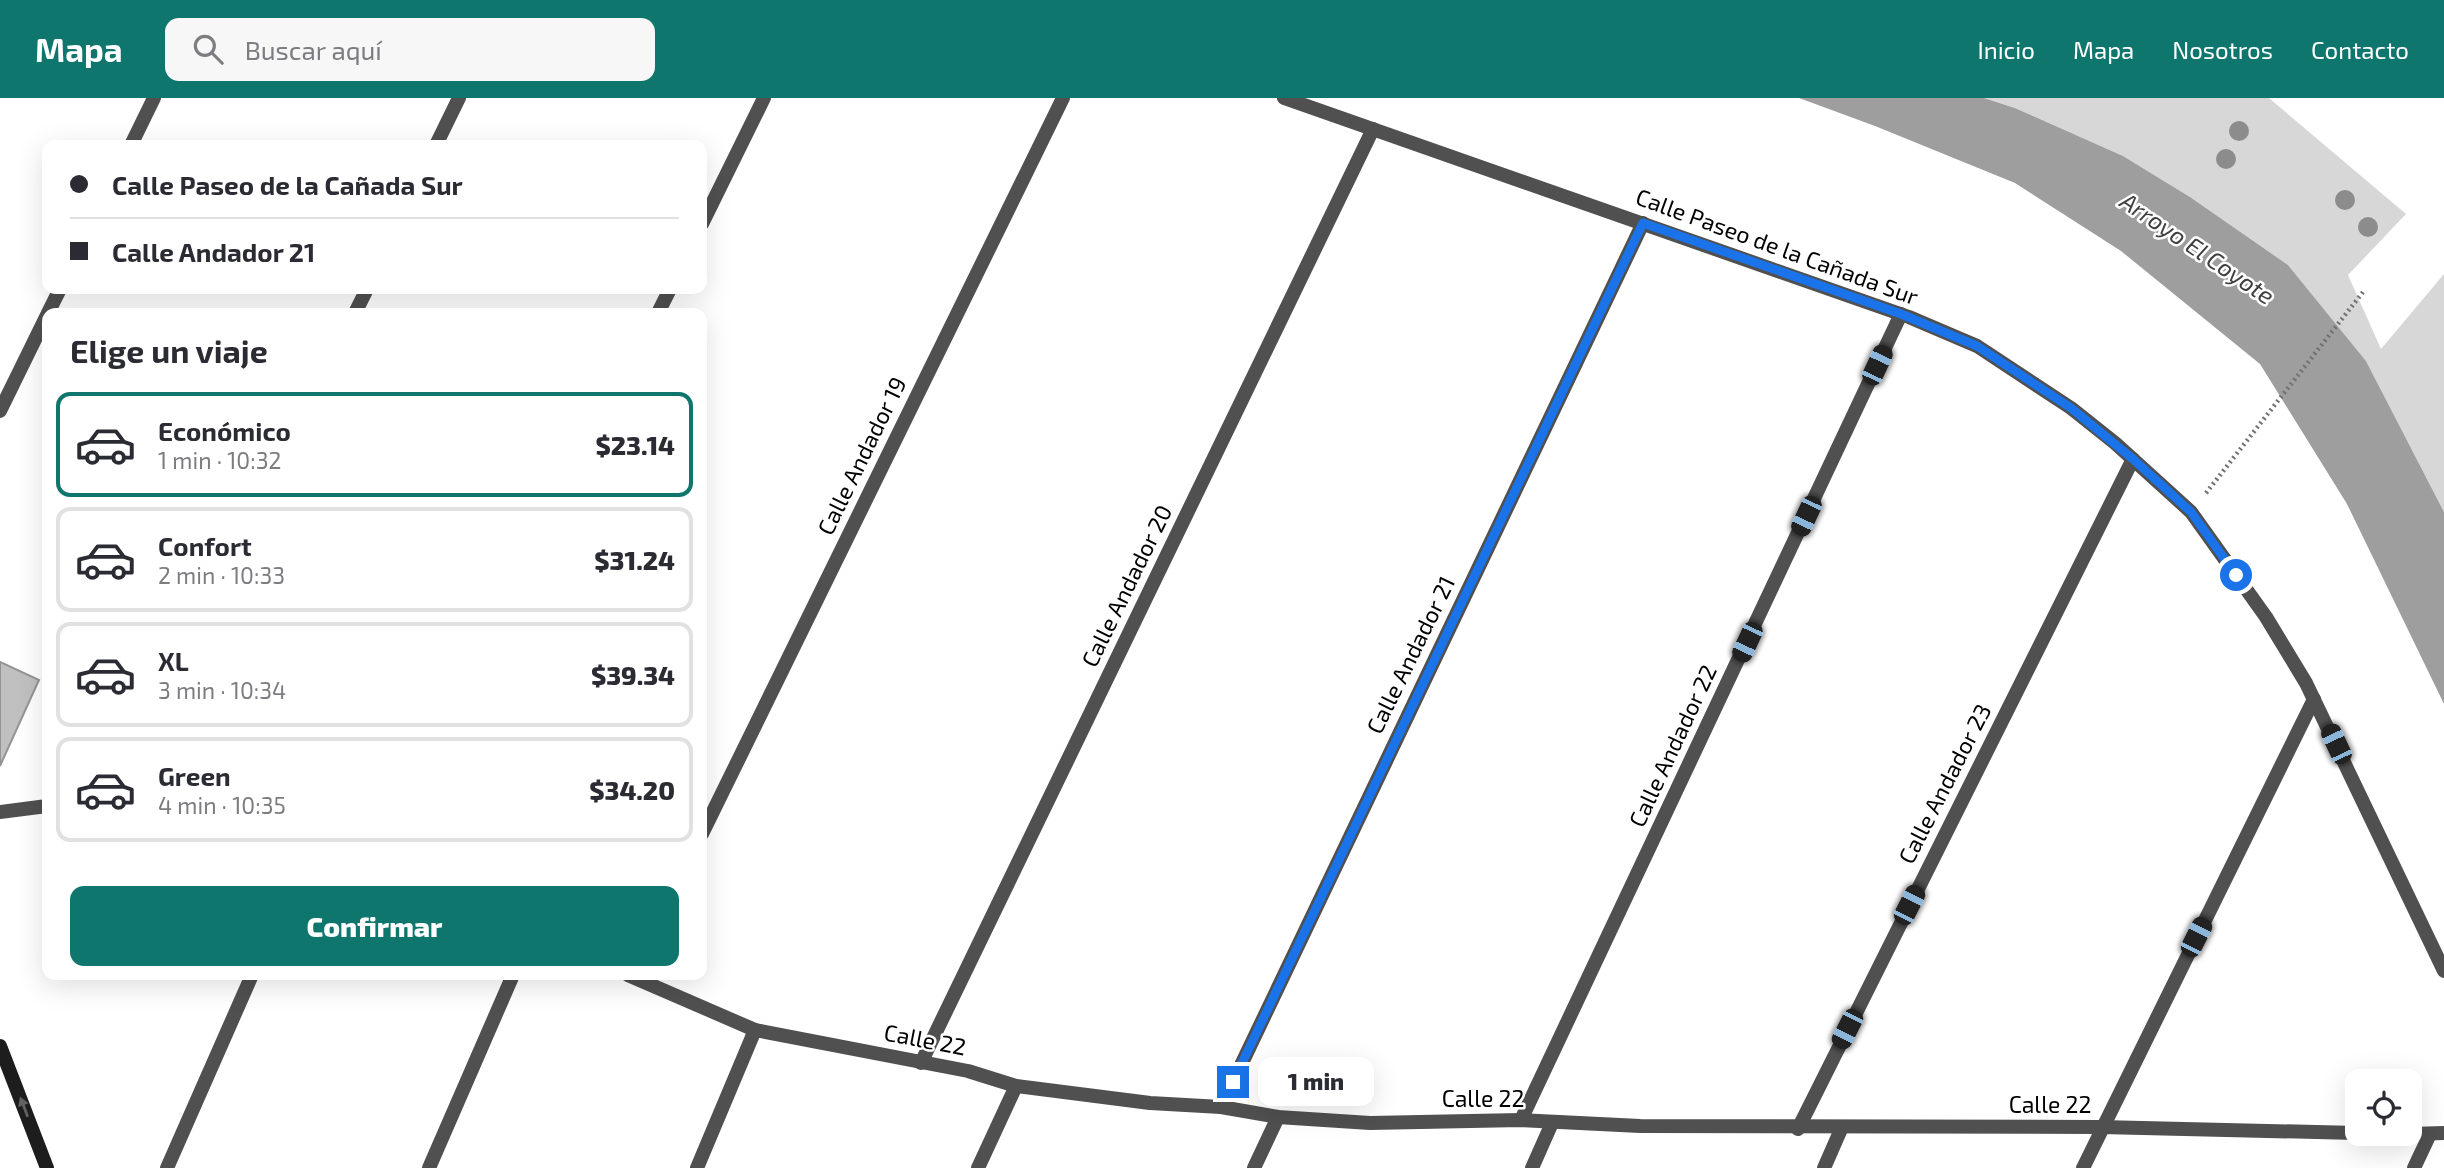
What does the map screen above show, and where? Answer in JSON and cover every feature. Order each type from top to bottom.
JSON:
[{"type":"street","points":[[133,140],[154,98]]},
{"type":"street","points":[[438,140],[459,98]]},
{"type":"street","points":[[707,214],[764,98]]},
{"type":"street","name":"Calle Andador 19","points":[[707,824],[1063,98]]},
{"type":"street","name":"Calle Paseo de la Cañada Sur","points":[[1284,98],[1901,314],[1977,346],[2071,408],[2191,512],[2266,617],[2315,699],[2444,971]]},
{"type":"street","name":"Calle Andador 20","points":[[921,1063],[1373,129]]},
{"type":"street","name":"Calle Andador 21","points":[[1221,1107],[1643,223]]},
{"type":"street","name":"Calle Andador 22","points":[[1521,1121],[1901,314]]},
{"type":"street","points":[[0,411],[42,326]]},
{"type":"street","name":"Calle Andador 23","points":[[1798,1129],[2133,459]]},
{"type":"street","points":[[2083,1168],[2315,699]]},
{"type":"street","points":[[0,812],[42,807]]},
{"type":"street","points":[[167,1168],[250,980]]},
{"type":"street","points":[[429,1168],[511,980]]},
{"type":"street","name":"Calle 22","points":[[642,980],[755,1030],[968,1071],[1016,1086],[1150,1103],[1221,1107],[1278,1117],[1370,1123],[1521,1121],[1798,1129],[2101,1128],[2345,1133]]},
{"type":"street","points":[[697,1168],[755,1030]]},
{"type":"street","points":[[0,1045],[47,1168]]},
{"type":"street","points":[[978,1168],[1016,1086]]},
{"type":"street","points":[[1254,1168],[1278,1117]]},
{"type":"street","points":[[1532,1168],[1552,1123]]},
{"type":"street","points":[[1824,1168],[1842,1127]]},
{"type":"street","points":[[2414,1168],[2437,1134]]},
{"type":"path","points":[[2217,478],[2363,292]]},
{"type":"shaded area","points":[[1984,98],[2269,98],[2406,214],[2348,275],[2381,349],[2444,274],[2444,512],[2366,361],[2288,265],[2190,197],[2123,156],[2015,108]]},
{"type":"water","name":"Arroyo El Coyote","points":[[1799,98],[1984,98],[2015,108],[2123,156],[2190,197],[2288,265],[2366,361],[2444,512],[2444,704],[2347,504],[2260,364],[2121,251],[2015,183]]},
{"type":"building","points":[[0,662],[39,680],[0,766]]},
{"type":"route","points":[[1233,1082],[1643,223],[1901,314],[1977,346],[2071,408],[2115,443],[2191,512],[2236,575]]}]
